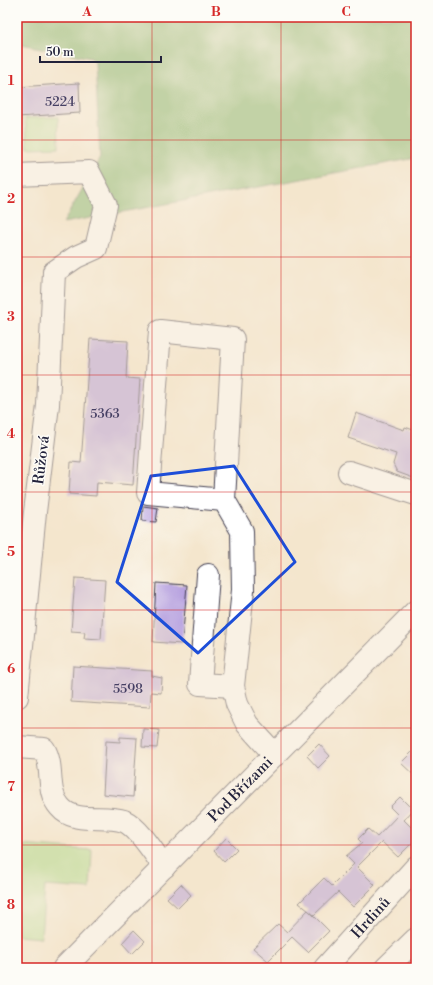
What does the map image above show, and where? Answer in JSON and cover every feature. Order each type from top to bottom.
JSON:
[{"type":"street","name":"Růžová","points":[[17,175],[89,172],[106,205],[96,248],[76,257],[54,272],[48,405],[20,626],[17,697]]},
{"type":"street","points":[[224,500],[148,493],[160,331],[233,339],[224,500],[242,531],[243,557],[243,590],[233,686],[237,704],[247,724],[275,755]]},
{"type":"street","points":[[349,472],[416,494]]},
{"type":"street","points":[[208,575],[200,684],[233,686]]},
{"type":"street","name":"Pod Břízami","points":[[64,968],[416,611]]},
{"type":"street","points":[[17,747],[44,750],[48,756],[54,800],[61,808],[72,815],[124,821],[140,835],[164,867]]},
{"type":"street","name":"Hrdinů","points":[[325,968],[416,867]]},
{"type":"street","points":[[386,968],[416,939]]},
{"type":"highlighted area","points":[[234,466],[295,562],[198,653],[117,582],[151,476]]},
{"type":"green space","points":[[17,17],[416,17],[416,158],[63,223],[100,158],[95,62],[91,58],[17,43]]},
{"type":"green space","points":[[58,117],[59,147],[28,148],[25,118]]},
{"type":"green space","points":[[17,118],[22,118],[23,148],[17,149]]},
{"type":"green space","points":[[19,845],[92,850],[90,889],[45,886],[41,938],[17,936],[17,880]]},
{"type":"building","points":[[79,83],[80,113],[17,117],[17,87]]},
{"type":"building","points":[[90,339],[128,341],[126,378],[140,379],[133,485],[97,482],[96,496],[69,494],[71,462],[81,463]]},
{"type":"building","points":[[356,413],[404,430],[405,427],[416,431],[416,479],[397,472],[393,464],[396,454],[348,438]]},
{"type":"building","points":[[143,506],[158,508],[156,522],[142,521]]},
{"type":"building","points":[[75,578],[105,580],[101,639],[84,638],[85,632],[71,631]]},
{"type":"building","points":[[156,583],[187,585],[182,644],[153,642]]},
{"type":"building","points":[[73,666],[152,671],[152,676],[162,678],[161,693],[151,692],[150,707],[71,702]]},
{"type":"building","points":[[143,729],[159,730],[157,748],[142,747]]},
{"type":"building","points":[[120,737],[137,738],[133,797],[103,794],[106,741],[120,742]]},
{"type":"building","points":[[319,744],[330,756],[318,768],[307,756]]},
{"type":"building","points":[[416,748],[416,777],[401,763]]},
{"type":"building","points":[[400,797],[413,810],[404,820],[416,832],[416,839],[398,857],[382,842],[357,867],[375,885],[353,907],[338,892],[314,915],[299,903],[324,878],[332,886],[354,864],[346,856],[362,843],[358,839],[368,829],[377,837],[398,815],[390,807]]},
{"type":"building","points":[[226,838],[237,849],[224,862],[214,851]]},
{"type":"building","points":[[181,884],[191,895],[178,908],[167,898]]},
{"type":"building","points":[[308,910],[329,931],[308,952],[292,937],[268,961],[253,948],[278,924],[287,932]]},
{"type":"building","points":[[134,930],[145,941],[132,954],[122,943]]}]
